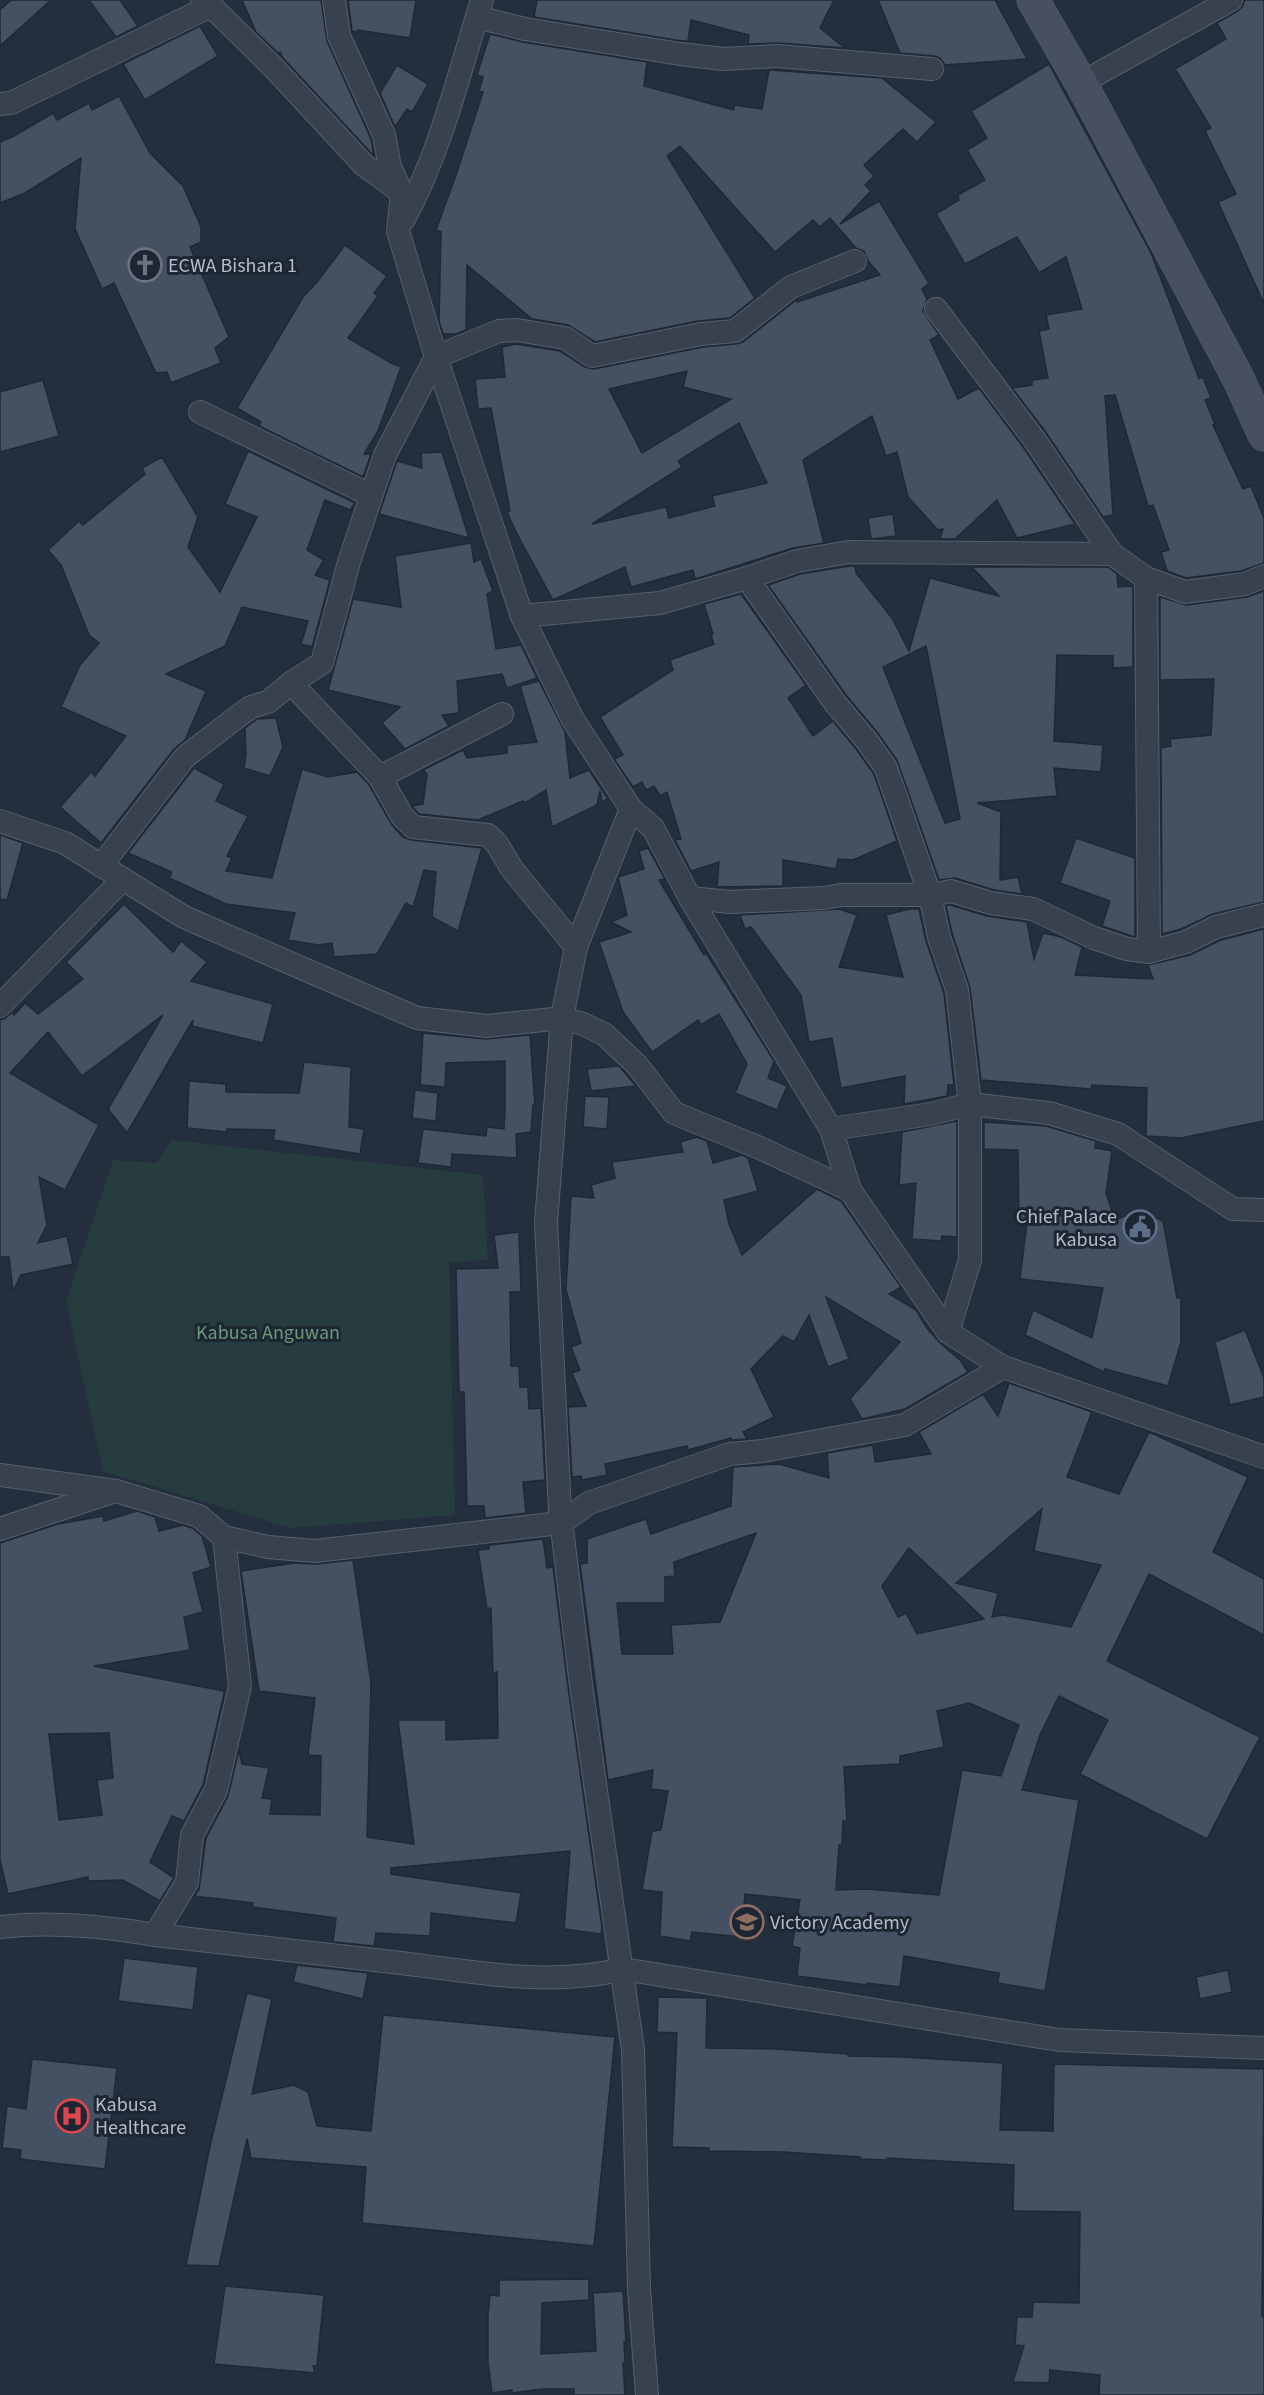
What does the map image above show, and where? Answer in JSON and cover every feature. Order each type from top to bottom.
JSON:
[{"type":"street","points":[[334,0],[339,36],[384,135],[390,167],[402,194],[398,231],[436,357],[522,616],[572,718],[631,808],[653,828],[690,898],[831,1129],[850,1190],[948,1332],[1003,1367],[1264,1457]]},
{"type":"street","points":[[1033,0],[1081,83],[1237,376],[1264,435]]},
{"type":"street","points":[[1081,83],[1231,0]]},
{"type":"street","points":[[0,104],[11,102],[206,3],[274,68],[364,165],[402,194]]},
{"type":"street","points":[[398,231],[421,188],[479,8],[525,30],[680,54],[724,59],[778,56],[932,69]]},
{"type":"street","points":[[390,167],[431,160]]},
{"type":"street","points":[[101,866],[185,757],[251,707],[268,702],[291,683],[322,663],[349,562],[384,455],[436,357],[499,331],[508,330],[565,338],[592,356],[701,334],[735,332],[791,287],[855,261]]},
{"type":"street","points":[[936,309],[1034,439],[1112,554],[1146,578],[1185,592],[1245,584],[1264,576]]},
{"type":"street","points":[[200,412],[370,495]]},
{"type":"street","points":[[522,616],[660,603],[797,561],[849,552],[1112,554]]},
{"type":"street","points":[[747,578],[835,703],[886,768],[930,895],[939,937],[957,990],[970,1104],[970,1260],[948,1332]]},
{"type":"street","points":[[1146,578],[1149,952]]},
{"type":"street","points":[[291,683],[380,777],[402,816],[413,827],[488,835],[497,844],[512,870],[576,947]]},
{"type":"street","points":[[380,777],[502,714]]},
{"type":"street","points":[[631,808],[576,947],[562,1018],[546,1222],[561,1523],[633,2050],[639,2289],[647,2395]]},
{"type":"street","points":[[0,821],[64,843],[184,917],[417,1018],[487,1026],[562,1018],[583,1024],[604,1034],[637,1065],[674,1113],[760,1148],[850,1190]]},
{"type":"street","points":[[0,1006],[123,879]]},
{"type":"street","points":[[690,898],[730,902],[823,898],[841,895],[930,895],[951,891],[991,903],[1033,909],[1094,938],[1127,949],[1149,952],[1186,942],[1216,927],[1264,915]]},
{"type":"street","points":[[831,1129],[931,1114],[970,1104],[1049,1113],[1118,1134],[1233,1209],[1264,1210]]},
{"type":"street","points":[[0,1475],[116,1491],[199,1516],[224,1537],[268,1547],[315,1551],[561,1523],[589,1503],[730,1454],[763,1451],[905,1425],[1003,1367]]},
{"type":"street","points":[[0,1529],[116,1491]]},
{"type":"street","points":[[155,1935],[188,1882],[192,1835],[216,1790],[240,1686],[224,1537]]},
{"type":"street","points":[[0,1927],[21,1925],[112,1927],[155,1935],[491,1974],[559,1978],[593,1976],[623,1969],[1059,2040],[1264,2048]]},
{"type":"green space","name":"Kabusa Anguwan","points":[[171,1140],[483,1175],[488,1260],[449,1262],[455,1515],[291,1528],[103,1471],[66,1301],[113,1160],[157,1163]]},
{"type":"building","points":[[11,0],[51,0],[0,46],[0,10]]},
{"type":"building","points":[[89,0],[120,0],[138,26],[116,37]]},
{"type":"building","points":[[242,0],[321,0],[327,41],[371,139],[374,156],[280,52],[278,53],[256,32]]},
{"type":"building","points":[[348,0],[416,0],[410,38],[352,31]]},
{"type":"building","points":[[537,0],[834,0],[820,28],[845,48],[779,43],[748,44],[749,35],[691,20],[688,41],[682,41],[534,17]]},
{"type":"building","points":[[878,0],[995,0],[1027,59],[945,65],[940,58],[934,56],[900,53]]},
{"type":"building","points":[[1244,0],[1264,0],[1264,304],[1218,202],[1236,194],[1205,131],[1211,128],[1175,69],[1226,39],[1217,23],[1238,11],[1243,6]]},
{"type":"building","points":[[200,26],[218,56],[145,100],[123,64]]},
{"type":"building","points":[[490,34],[523,42],[647,62],[644,86],[734,110],[734,105],[762,109],[769,70],[882,78],[936,122],[917,142],[903,129],[864,165],[874,176],[865,185],[871,191],[840,224],[879,201],[929,283],[922,289],[927,299],[923,311],[939,335],[930,340],[958,399],[979,388],[1023,447],[1075,524],[1017,538],[997,500],[955,539],[940,539],[943,529],[938,530],[908,497],[897,452],[886,456],[872,416],[803,460],[824,543],[793,548],[695,579],[693,570],[631,587],[625,567],[553,600],[507,512],[510,511],[491,408],[478,409],[475,379],[505,377],[502,347],[516,344],[560,351],[585,367],[594,369],[703,347],[736,344],[743,342],[796,300],[797,302],[880,275],[868,261],[864,251],[856,248],[830,218],[820,227],[813,220],[775,252],[680,146],[667,156],[755,298],[730,318],[698,321],[595,342],[568,325],[532,319],[467,265],[466,330],[456,334],[443,334],[439,321],[441,232],[436,230],[483,92],[479,91],[483,77],[477,75]],"holes":[[[687,371],[683,387],[731,399],[642,453],[609,389]],[[739,423],[767,483],[712,496],[715,506],[669,518],[666,507],[592,524],[682,467],[678,461]]]},
{"type":"building","points":[[1049,64],[1151,253],[1199,379],[1203,377],[1211,398],[1205,400],[1215,424],[1213,425],[1243,489],[1251,486],[1264,518],[1264,563],[1241,571],[1186,578],[1167,571],[1161,552],[1169,550],[1153,505],[1148,506],[1115,395],[1105,396],[1113,515],[1103,517],[1045,431],[1012,388],[1032,385],[1032,380],[1048,378],[1039,331],[1049,329],[1046,315],[1082,309],[1066,257],[1039,273],[1017,237],[965,264],[936,214],[959,200],[958,195],[985,180],[967,150],[987,138],[971,111]]},
{"type":"building","points":[[397,65],[428,84],[412,112],[407,109],[395,127],[380,93]]},
{"type":"building","name":"ECWA Bishara 1","points":[[119,96],[150,153],[183,186],[201,227],[201,242],[190,247],[229,337],[215,348],[221,363],[171,383],[167,372],[156,373],[114,283],[102,289],[75,229],[81,158],[25,193],[0,203],[0,142],[53,113],[57,120],[89,103],[92,110]]},
{"type":"building","points":[[345,245],[387,276],[374,293],[378,296],[348,338],[401,367],[378,431],[364,454],[371,454],[363,477],[259,426],[261,422],[237,408],[303,297]]},
{"type":"building","points":[[43,380],[59,436],[0,452],[0,392]]},
{"type":"building","points":[[248,451],[355,503],[350,510],[325,500],[307,550],[324,560],[315,575],[330,580],[312,647],[301,644],[308,621],[242,607],[225,646],[166,674],[206,691],[185,740],[174,749],[101,843],[60,807],[91,772],[95,776],[126,736],[61,707],[80,665],[99,643],[89,635],[61,565],[48,550],[79,521],[83,525],[145,474],[142,468],[162,457],[198,517],[188,547],[220,592],[257,517],[225,504]]},
{"type":"building","points":[[442,452],[469,538],[379,514],[397,461],[422,468],[421,453]]},
{"type":"building","points":[[893,514],[896,536],[871,539],[868,518]]},
{"type":"building","points":[[471,543],[474,562],[481,559],[493,591],[487,594],[496,649],[521,645],[537,678],[507,688],[502,674],[457,681],[459,713],[442,715],[449,726],[405,749],[382,723],[400,707],[328,690],[353,599],[401,607],[395,556]]},
{"type":"building","points":[[855,566],[856,573],[892,618],[909,651],[930,578],[999,596],[972,567],[1108,567],[1117,574],[1118,587],[1133,586],[1133,667],[1113,668],[1113,656],[1057,655],[1054,741],[1103,745],[1101,772],[1054,768],[1057,796],[977,803],[1001,812],[1000,880],[1018,877],[1022,894],[994,890],[955,878],[939,880],[897,760],[846,695],[768,585],[800,574]],"holes":[[[926,646],[960,819],[945,823],[883,667]]]},
{"type":"building","points":[[1264,591],[1264,902],[1213,914],[1181,929],[1162,934],[1161,748],[1171,746],[1170,739],[1211,735],[1214,679],[1160,680],[1160,597],[1187,605],[1247,597]]},
{"type":"building","points":[[741,594],[806,685],[788,698],[813,736],[833,721],[874,774],[897,841],[853,860],[838,859],[836,869],[783,860],[783,886],[717,887],[719,862],[691,871],[675,840],[681,839],[667,792],[660,796],[654,786],[646,790],[642,782],[633,787],[614,759],[623,755],[600,717],[673,670],[670,660],[714,644],[704,604]]},
{"type":"building","points":[[539,681],[565,732],[570,778],[589,770],[608,799],[602,802],[600,791],[597,805],[552,827],[546,790],[525,803],[523,801],[478,820],[419,814],[412,806],[423,804],[427,774],[423,770],[463,750],[467,758],[507,753],[507,745],[537,742],[520,686]]},
{"type":"building","points":[[276,718],[283,747],[270,776],[244,768],[245,728],[257,719]]},
{"type":"building","points":[[194,768],[224,784],[216,801],[248,816],[227,856],[232,858],[226,871],[272,878],[302,769],[328,777],[357,772],[369,785],[392,825],[403,837],[411,840],[482,848],[458,931],[432,917],[436,872],[424,870],[413,907],[406,903],[377,954],[334,957],[332,943],[318,945],[288,940],[295,913],[226,904],[169,878],[172,872],[128,853]]},
{"type":"building","points":[[0,835],[23,843],[7,900],[0,899]]},
{"type":"building","points":[[1076,838],[1135,858],[1135,937],[1102,926],[1110,901],[1060,883]]},
{"type":"building","points":[[648,848],[665,879],[659,880],[704,955],[706,953],[774,1061],[768,1078],[787,1086],[777,1110],[735,1093],[747,1064],[719,1014],[701,1025],[698,1020],[652,1052],[623,1012],[599,942],[631,932],[611,922],[627,915],[618,877],[644,869],[639,851]]},
{"type":"building","points":[[124,904],[173,952],[181,941],[207,962],[191,981],[273,1004],[263,1043],[192,1026],[193,1020],[127,1133],[108,1109],[163,1015],[82,1076],[48,1032],[10,1073],[99,1125],[65,1190],[39,1177],[47,1225],[38,1243],[67,1236],[73,1264],[21,1275],[13,1291],[9,1257],[0,1257],[0,1019],[4,1019],[13,1012],[14,1015],[25,1003],[38,1014],[83,979],[66,962]]},
{"type":"building","points":[[950,905],[987,916],[1027,922],[1034,959],[1043,933],[1061,937],[1082,947],[1075,975],[1153,979],[1148,965],[1190,955],[1221,940],[1264,929],[1264,1121],[1181,1138],[1146,1136],[1147,1088],[1092,1085],[1091,1089],[981,1080],[970,988],[952,933],[946,906]]},
{"type":"building","points":[[839,909],[857,915],[839,967],[903,977],[886,915],[919,909],[926,941],[944,993],[954,1085],[948,1085],[947,1096],[904,1104],[905,1076],[841,1088],[832,1038],[809,1042],[801,995],[751,927],[745,929],[740,915]]},
{"type":"building","points":[[423,1033],[486,1039],[530,1035],[535,1105],[533,1105],[531,1132],[516,1134],[517,1158],[452,1154],[451,1167],[418,1163],[423,1129],[486,1136],[487,1127],[504,1129],[505,1110],[505,1061],[446,1063],[445,1087],[420,1085]]},
{"type":"building","points":[[304,1062],[351,1067],[349,1127],[364,1129],[360,1154],[273,1140],[275,1130],[227,1129],[227,1132],[187,1128],[189,1081],[226,1084],[226,1092],[299,1093]]},
{"type":"building","points":[[619,1066],[636,1086],[591,1091],[587,1069]]},
{"type":"building","points":[[415,1090],[438,1093],[436,1121],[412,1118]]},
{"type":"building","points":[[585,1096],[609,1097],[607,1129],[583,1127]]},
{"type":"building","points":[[957,1121],[957,1237],[942,1236],[941,1241],[912,1239],[916,1183],[899,1185],[902,1132]]},
{"type":"building","points":[[984,1122],[1046,1126],[1096,1141],[1095,1148],[1112,1151],[1106,1193],[1115,1220],[1140,1210],[1163,1221],[1177,1298],[1181,1298],[1181,1342],[1168,1386],[1105,1369],[1104,1372],[1025,1335],[1033,1310],[1092,1338],[1103,1288],[1020,1279],[1027,1222],[1019,1222],[1018,1150],[984,1149]]},
{"type":"building","points":[[697,1137],[707,1141],[713,1163],[742,1155],[748,1158],[758,1191],[724,1200],[729,1224],[742,1255],[817,1189],[841,1201],[901,1287],[889,1294],[916,1310],[927,1328],[961,1361],[968,1372],[905,1409],[862,1419],[850,1399],[900,1342],[826,1297],[849,1359],[828,1367],[809,1315],[794,1342],[783,1336],[751,1369],[774,1417],[743,1432],[747,1439],[731,1440],[731,1438],[688,1450],[687,1446],[605,1464],[607,1475],[582,1480],[581,1476],[572,1477],[568,1407],[586,1406],[572,1373],[580,1370],[571,1347],[581,1343],[566,1290],[571,1196],[594,1198],[591,1185],[615,1178],[612,1162],[683,1152],[680,1142]]},
{"type":"building","points":[[519,1232],[521,1292],[510,1292],[511,1366],[519,1366],[520,1387],[528,1387],[529,1409],[541,1408],[545,1480],[523,1482],[526,1513],[485,1518],[484,1506],[467,1506],[464,1392],[459,1392],[456,1269],[498,1268],[494,1235]]},
{"type":"building","points":[[1245,1330],[1264,1378],[1264,1397],[1230,1405],[1215,1342]]},
{"type":"building","points":[[1009,1383],[1092,1412],[1067,1477],[1119,1494],[1149,1432],[1248,1477],[1213,1552],[1264,1579],[1264,1635],[1149,1574],[1107,1661],[1260,1737],[1207,1839],[1080,1774],[1108,1720],[1059,1696],[1040,1735],[1022,1790],[1079,1800],[1045,1991],[998,1983],[999,1973],[904,1956],[900,1987],[797,1976],[800,1948],[792,1946],[800,1900],[745,1894],[741,1937],[692,1932],[690,1941],[660,1936],[662,1892],[642,1890],[652,1831],[661,1830],[668,1791],[651,1789],[653,1770],[608,1780],[580,1564],[587,1563],[587,1539],[646,1519],[651,1534],[731,1506],[733,1467],[779,1464],[829,1478],[827,1453],[873,1445],[875,1462],[931,1454],[919,1432],[983,1394],[998,1416]],"holes":[[[1042,1509],[1034,1551],[1101,1565],[1071,1627],[1003,1615],[992,1617],[998,1593],[956,1583]],[[756,1533],[720,1622],[671,1625],[673,1654],[622,1654],[617,1603],[665,1603],[665,1577],[675,1576],[674,1562]],[[909,1548],[984,1619],[917,1634],[906,1613],[898,1617],[882,1586]],[[969,1703],[1019,1725],[1001,1776],[962,1770],[939,1895],[866,1889],[836,1890],[839,1845],[842,1846],[843,1821],[847,1821],[844,1767],[900,1764],[900,1756],[944,1747],[937,1711]]]},
{"type":"building","points":[[137,1511],[155,1517],[159,1531],[183,1525],[192,1528],[202,1536],[211,1567],[193,1573],[203,1612],[184,1617],[190,1650],[94,1666],[224,1691],[203,1785],[184,1821],[172,1816],[150,1862],[174,1878],[160,1901],[123,1880],[88,1881],[88,1877],[8,1894],[0,1860],[0,1543],[58,1524],[103,1516],[104,1521]],"holes":[[[109,1733],[113,1778],[97,1780],[102,1815],[59,1820],[49,1734]]]},
{"type":"building","points":[[543,1539],[547,1568],[553,1567],[602,1927],[601,1934],[564,1929],[570,1851],[391,1868],[391,1874],[521,1893],[516,1923],[431,1913],[430,1936],[376,1933],[374,1946],[333,1942],[336,1918],[252,1907],[253,1903],[194,1896],[199,1890],[206,1838],[228,1796],[239,1750],[242,1764],[269,1768],[262,1798],[272,1799],[270,1814],[320,1815],[321,1756],[308,1755],[315,1698],[259,1691],[241,1571],[294,1563],[316,1564],[353,1560],[371,1683],[367,1837],[414,1844],[398,1720],[446,1720],[446,1740],[498,1738],[497,1672],[493,1673],[491,1608],[487,1609],[478,1550],[489,1549],[489,1545]]},
{"type":"building","points":[[124,1958],[198,1967],[193,2010],[118,2001]]},
{"type":"building","points":[[297,1965],[368,1973],[363,1999],[293,1982]]},
{"type":"building","points":[[1228,1970],[1232,1992],[1200,1999],[1196,1977]]},
{"type":"building","points":[[247,1993],[272,1999],[252,2094],[294,2085],[308,2092],[317,2126],[371,2131],[383,2015],[615,2037],[594,2246],[362,2223],[366,2167],[251,2158],[247,2139],[219,2266],[186,2265],[210,2146]]},
{"type":"building","points":[[658,1997],[707,1998],[706,2048],[777,2049],[848,2054],[848,2056],[1003,2063],[1000,2130],[1053,2131],[1054,2064],[1264,2069],[1262,2316],[1264,2316],[1264,2395],[1099,2395],[1100,2375],[1050,2370],[1049,2383],[1013,2382],[1024,2346],[1015,2345],[1017,2317],[1032,2317],[1033,2302],[1079,2303],[1080,2212],[1013,2211],[1014,2165],[887,2158],[887,2160],[860,2159],[860,2157],[783,2152],[709,2151],[709,2148],[672,2147],[677,2033],[657,2032]]},
{"type":"building","points":[[32,2059],[117,2068],[105,2169],[20,2159],[21,2150],[2,2148],[7,2106],[26,2109]]},
{"type":"building","points":[[589,2279],[589,2300],[542,2303],[541,2354],[596,2351],[593,2293],[623,2291],[626,2342],[624,2342],[625,2363],[623,2363],[625,2395],[574,2395],[574,2389],[542,2389],[512,2393],[512,2390],[492,2393],[488,2362],[488,2314],[490,2295],[499,2296],[499,2280]]},
{"type":"building","points":[[225,2286],[324,2295],[317,2366],[313,2366],[315,2373],[214,2364]]},
{"type":"place","name":"ECWA Bishara 1","points":[[145,265]]},
{"type":"place","name":"Chief Palace Kabusa","points":[[1140,1227]]},
{"type":"place","name":"Victory Academy","points":[[747,1922]]},
{"type":"place","name":"Kabusa Healthcare","points":[[72,2116]]}]
